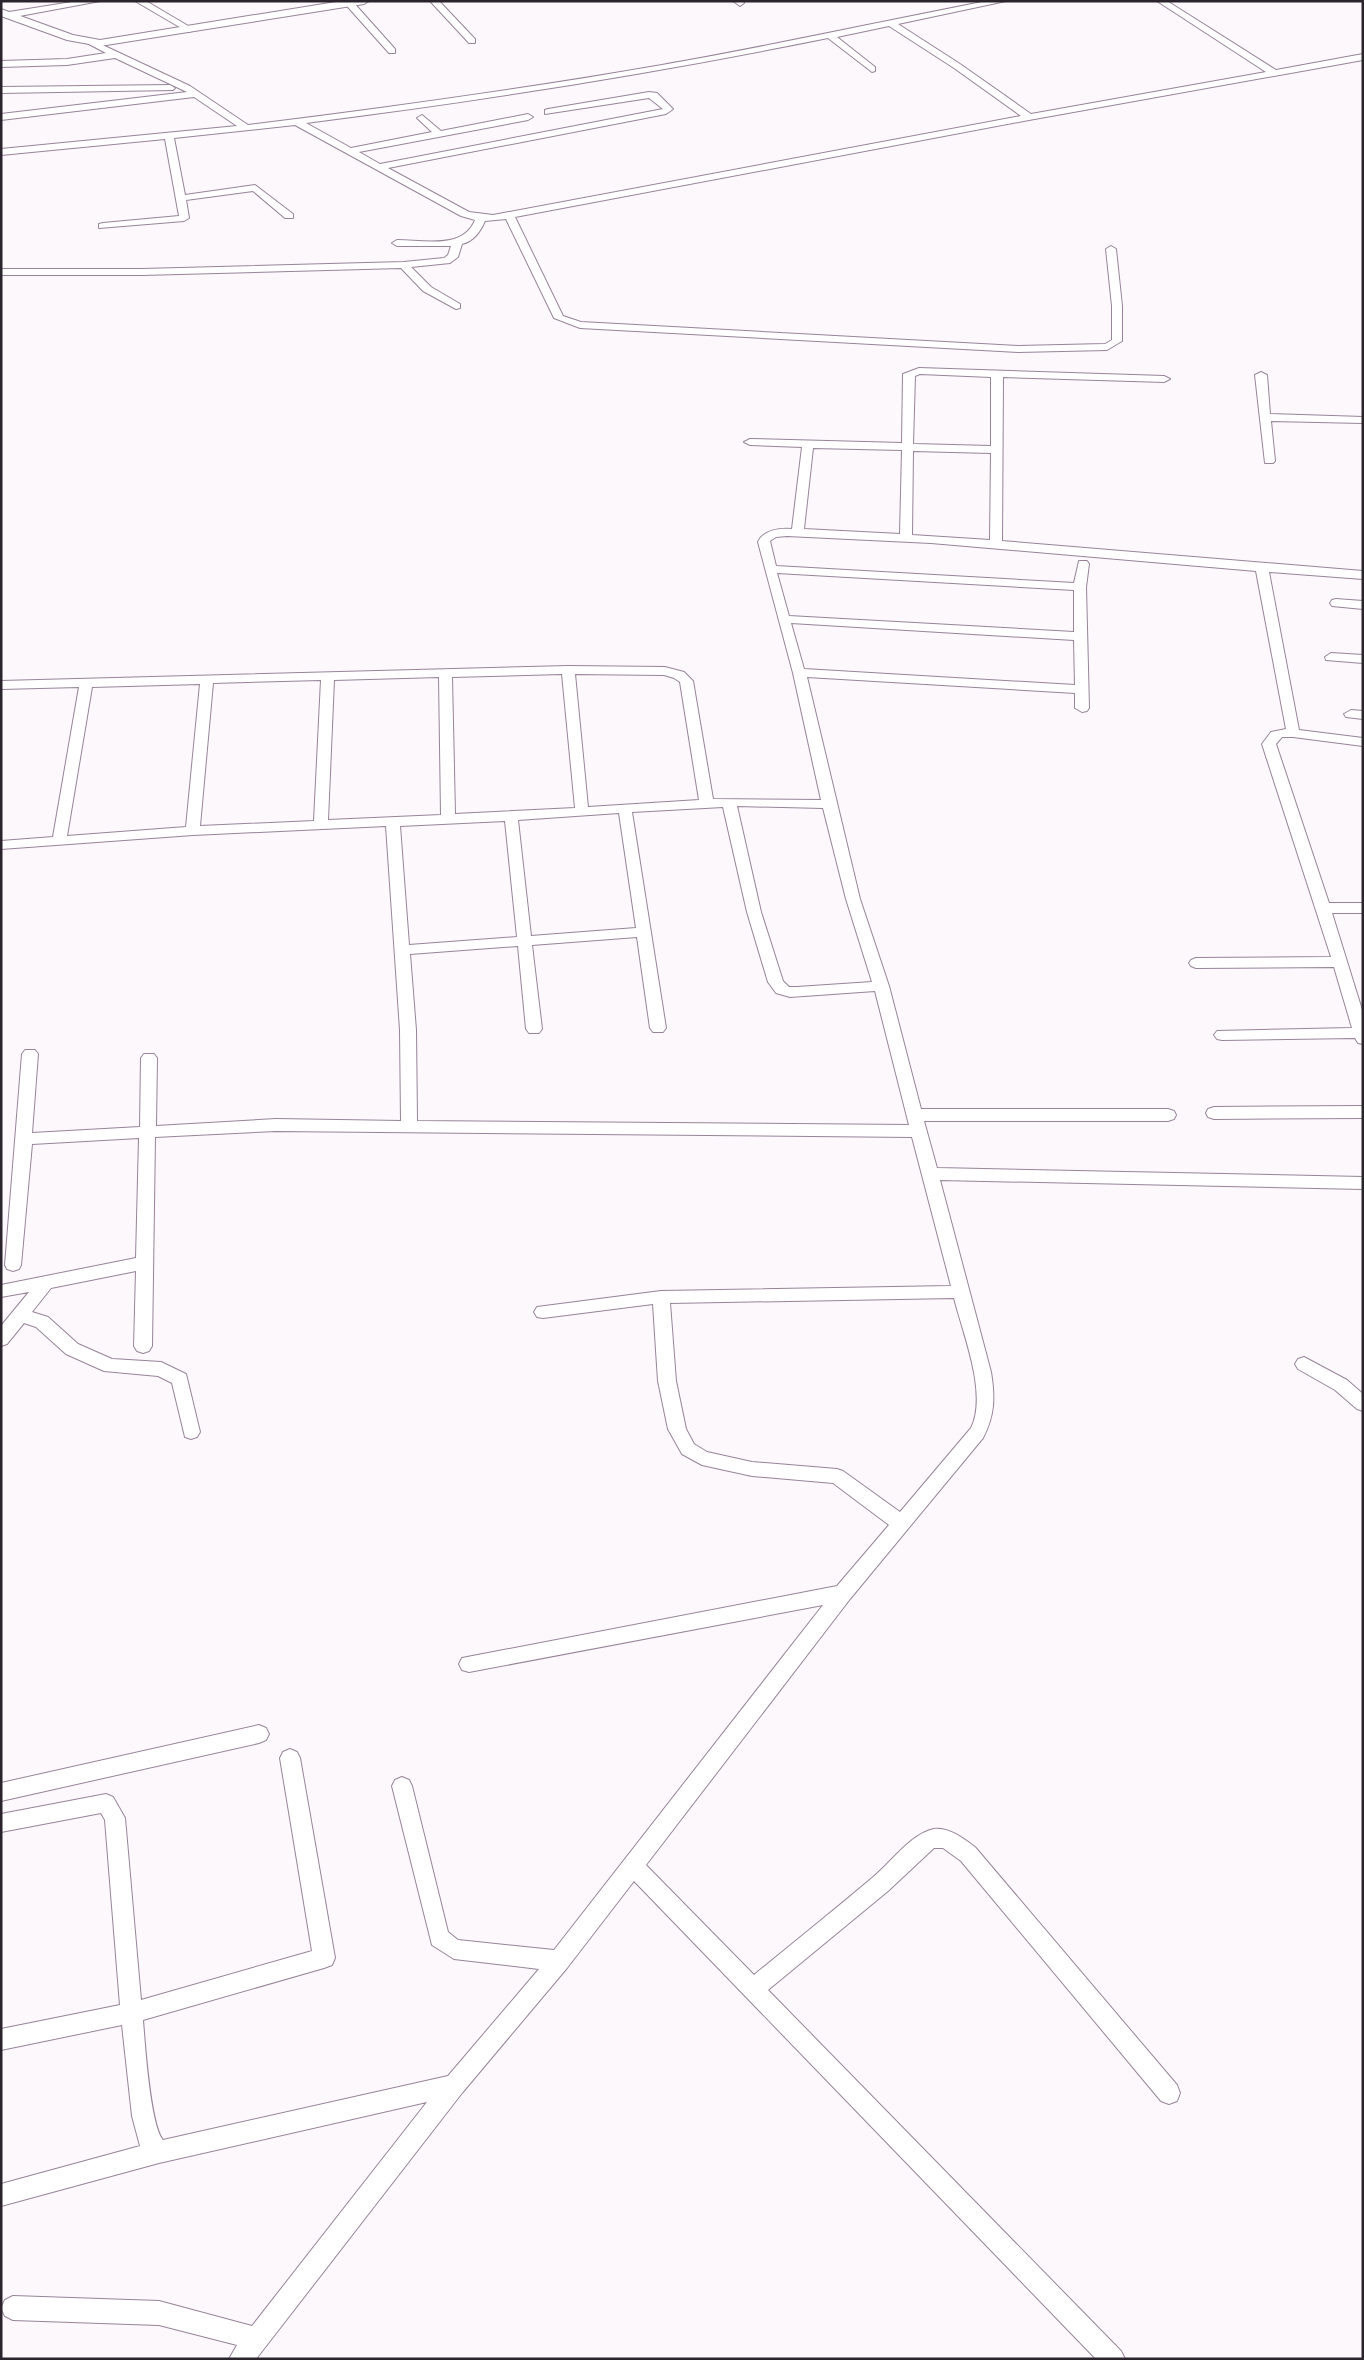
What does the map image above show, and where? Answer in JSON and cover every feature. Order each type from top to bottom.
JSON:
[{"type":"street","points":[[8,16],[96,1]]},
{"type":"street","points":[[139,1],[191,30]]},
{"type":"street","points":[[8,16],[71,38],[91,42],[111,42],[191,30],[328,4],[350,4],[364,1]]},
{"type":"street","points":[[434,1],[472,41]]},
{"type":"street","points":[[548,112],[625,86],[831,36],[1002,1]]},
{"type":"street","points":[[1161,1],[1276,74]]},
{"type":"street","points":[[350,4],[392,51]]},
{"type":"street","points":[[890,23],[957,66],[1029,117]]},
{"type":"street","points":[[831,36],[872,69]]},
{"type":"street","points":[[91,42],[114,55],[191,91],[245,127]]},
{"type":"street","points":[[1,64],[67,62],[114,55]]},
{"type":"street","points":[[295,121],[465,214],[481,218],[510,216],[1029,117],[1363,57]]},
{"type":"street","points":[[1,152],[245,127],[416,106],[625,86],[654,95],[668,110],[378,167]]},
{"type":"street","points":[[1,90],[191,91]]},
{"type":"street","points":[[1,117],[113,106],[191,91]]},
{"type":"street","points":[[349,151],[528,117]]},
{"type":"street","points":[[422,118],[438,134]]},
{"type":"street","points":[[103,226],[181,219],[184,216],[169,135]]},
{"type":"street","points":[[182,198],[255,188],[290,216]]},
{"type":"street","points":[[510,216],[559,318],[572,324],[1018,349],[1092,349],[1107,347],[1117,341],[1117,306],[1112,249]]},
{"type":"street","points":[[397,243],[457,243],[472,235],[477,229],[481,218]]},
{"type":"street","points":[[1,272],[151,272],[404,265],[446,260],[453,257],[457,243]]},
{"type":"street","points":[[404,265],[413,280],[456,306]]},
{"type":"street","points":[[906,538],[909,374],[919,371],[1164,379]]},
{"type":"street","points":[[996,545],[997,374]]},
{"type":"street","points":[[1261,375],[1269,462]]},
{"type":"street","points":[[1266,417],[1363,420]]},
{"type":"street","points":[[750,442],[996,450]]},
{"type":"street","points":[[798,532],[808,444]]},
{"type":"street","points":[[242,2359],[454,2085],[558,1961],[634,1866],[843,1593],[984,1421],[986,1396],[982,1372],[881,986],[853,900],[799,673],[770,569],[765,539],[773,534],[798,532],[906,538],[1262,569],[1363,574]]},
{"type":"street","points":[[1082,708],[1080,587],[1083,564]]},
{"type":"street","points":[[770,569],[1080,587]]},
{"type":"street","points":[[1262,569],[1293,733]]},
{"type":"street","points":[[1336,603],[1363,605]]},
{"type":"street","points":[[783,619],[1080,636]]},
{"type":"street","points":[[1331,656],[1363,659]]},
{"type":"street","points":[[568,670],[582,812]]},
{"type":"street","points":[[1,685],[568,670],[665,671],[679,675],[686,681],[706,804]]},
{"type":"street","points":[[799,673],[1081,689]]},
{"type":"street","points":[[444,674],[448,819]]},
{"type":"street","points":[[321,826],[328,677]]},
{"type":"street","points":[[193,831],[207,680]]},
{"type":"street","points":[[59,840],[86,684]]},
{"type":"street","points":[[1222,1035],[1362,1036],[1324,908],[1269,744],[1280,733],[1363,742]]},
{"type":"street","points":[[1,844],[193,831],[393,823],[729,802],[829,804]]},
{"type":"street","points":[[729,802],[754,912],[775,982],[780,989],[787,992],[797,992],[881,986]]},
{"type":"street","points":[[625,809],[642,932],[658,1028]]},
{"type":"street","points":[[511,816],[534,1029]]},
{"type":"street","points":[[393,823],[408,1030],[409,1126]]},
{"type":"street","points":[[1324,908],[1363,908]]},
{"type":"street","points":[[403,950],[642,932]]},
{"type":"street","points":[[1196,963],[1340,962]]},
{"type":"street","points":[[13,1265],[30,1054]]},
{"type":"street","points":[[143,1346],[149,1058]]},
{"type":"street","points":[[1214,1113],[1363,1112]]},
{"type":"street","points":[[24,1140],[276,1125],[917,1123],[1168,1115]]},
{"type":"street","points":[[930,1174],[1363,1183]]},
{"type":"street","points":[[1,1291],[145,1263]]},
{"type":"street","points":[[1,1339],[47,1281]]},
{"type":"street","points":[[543,1312],[661,1297],[960,1292]]},
{"type":"street","points":[[661,1297],[667,1381],[677,1429],[688,1449],[702,1458],[752,1469],[837,1476],[901,1523]]},
{"type":"street","points":[[20,1315],[42,1322],[72,1349],[110,1366],[161,1369],[180,1379],[191,1432]]},
{"type":"street","points":[[1304,1364],[1341,1385],[1363,1404]]},
{"type":"street","points":[[469,1664],[843,1593]]},
{"type":"street","points":[[1,1792],[259,1734]]},
{"type":"street","points":[[1,2040],[131,2014],[324,1958],[290,1758]]},
{"type":"street","points":[[402,1786],[439,1938],[454,1949],[558,1961]]},
{"type":"street","points":[[1,1823],[106,1803],[115,1818],[131,2014],[143,2116],[150,2142],[159,2152]]},
{"type":"street","points":[[753,1989],[881,1884],[927,1841],[936,1837],[943,1837],[968,1854],[1169,2092]]},
{"type":"street","points":[[634,1866],[1113,2359]]},
{"type":"street","points":[[1,2195],[159,2152],[454,2085]]},
{"type":"street","points":[[13,2308],[159,2313],[257,2339]]}]
